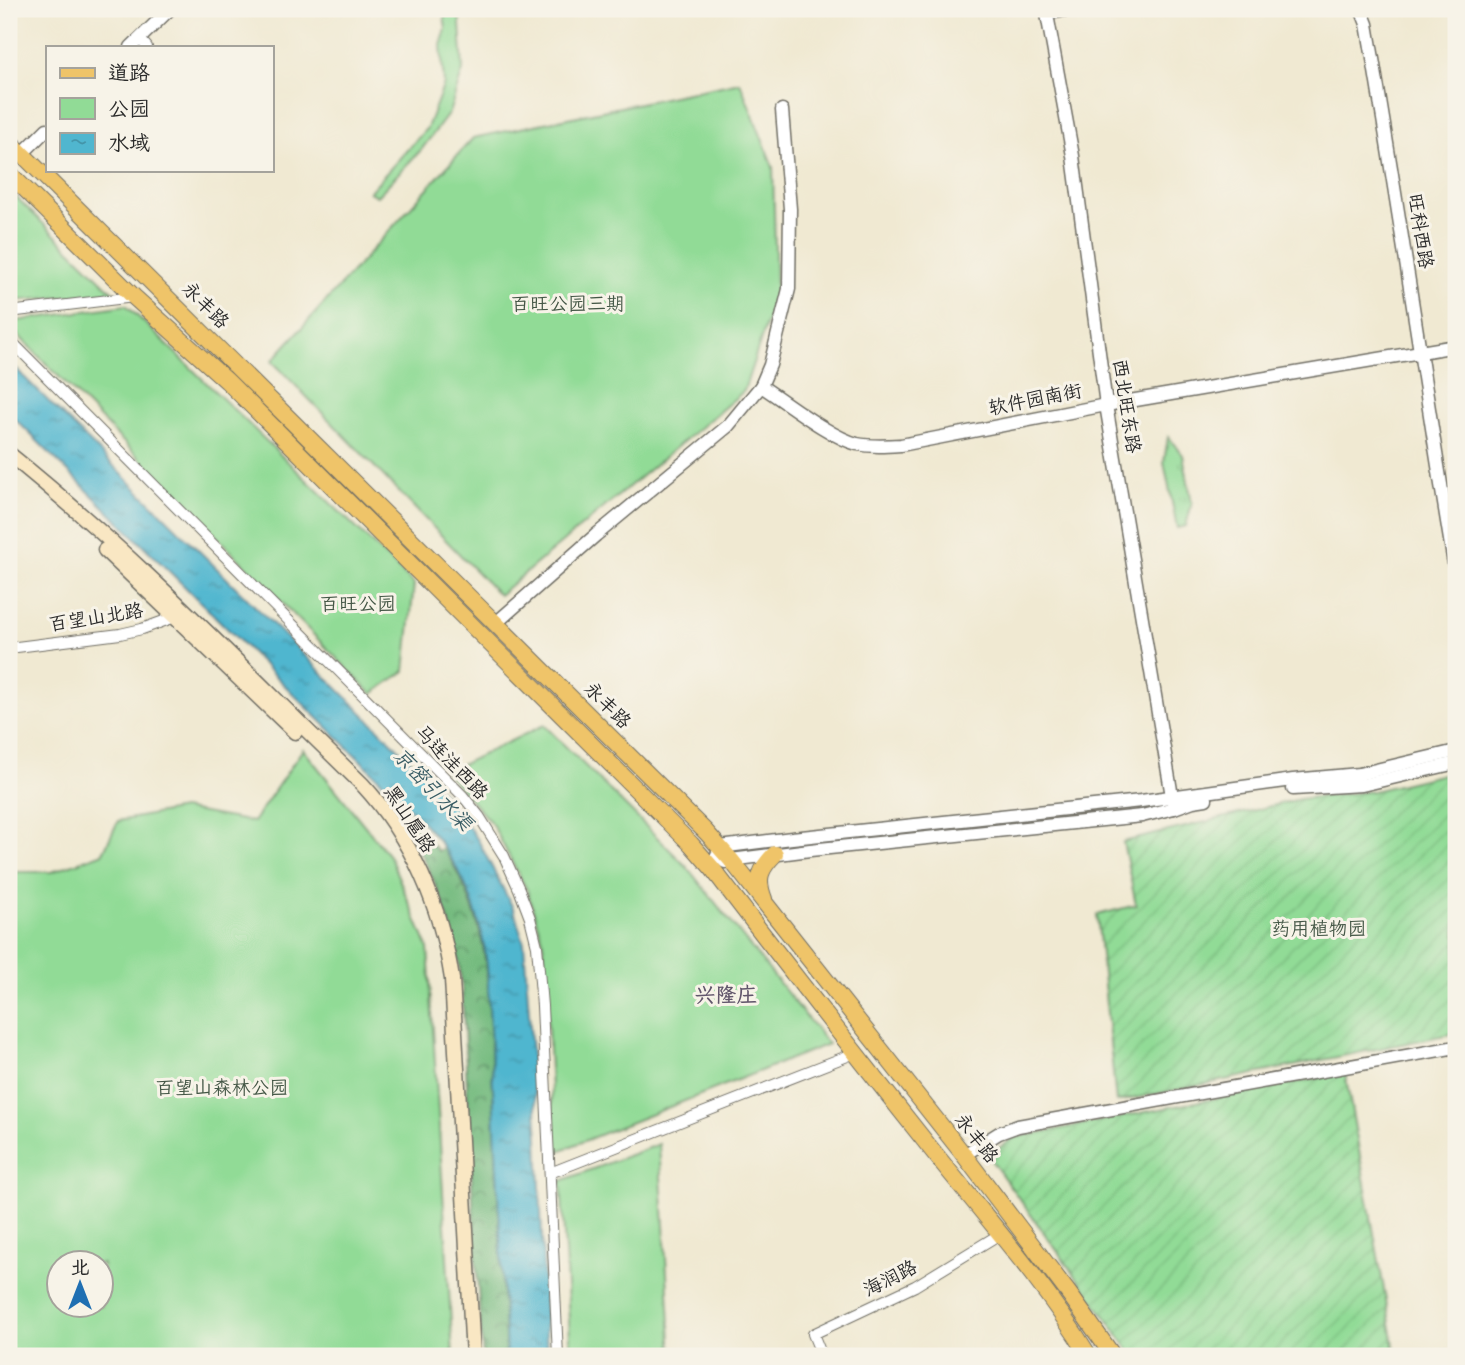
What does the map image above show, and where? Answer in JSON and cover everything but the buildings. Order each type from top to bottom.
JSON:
[{"type":"main road","name":"永丰路","points":[[9,141],[697,822],[964,1155],[1070,1295],[1112,1356]]},
{"type":"main road","points":[[9,173],[134,297],[229,383],[691,844],[1047,1294],[1089,1356]]},
{"type":"main road","points":[[229,383],[238,378],[242,370]]},
{"type":"main road","points":[[246,401],[250,393],[260,388]]},
{"type":"main road","name":"黑山扈路","points":[[9,454],[58,494],[373,797],[411,852],[431,894],[447,949],[454,996],[473,1356]]},
{"type":"main road","name":"黑山扈路","points":[[9,465],[180,613],[368,802],[408,864],[436,938],[444,987],[464,1356]]},
{"type":"main road","points":[[767,908],[759,878],[764,866],[775,854]]},
{"type":"street","points":[[139,44],[170,9]]},
{"type":"street","points":[[1046,9],[1056,12],[1071,9]]},
{"type":"street","name":"西北旺东路","points":[[1046,9],[1073,156],[1106,405],[1173,802]]},
{"type":"street","points":[[1361,9],[1367,23]]},
{"type":"street","points":[[1367,9],[1367,23]]},
{"type":"street","name":"旺科西路","points":[[1367,23],[1420,352],[1452,528],[1456,576]]},
{"type":"street","points":[[496,623],[596,535],[729,426],[761,386],[770,365],[789,289],[790,209],[782,110]]},
{"type":"street","points":[[22,154],[46,130]]},
{"type":"street","points":[[9,312],[134,297]]},
{"type":"street","name":"马连洼西路","points":[[9,339],[463,796],[491,834],[519,889],[537,946],[558,1356]]},
{"type":"street","name":"软件园南街","points":[[761,386],[835,434],[855,443],[878,447],[901,445],[1106,405],[1456,346]]},
{"type":"street","name":"百望山北路","points":[[9,648],[120,634],[142,629],[180,613]]},
{"type":"street","points":[[725,854],[775,854],[1142,816],[1173,802],[1293,780],[1359,774],[1456,751]]},
{"type":"street","points":[[712,868],[725,854],[1302,788],[1362,785],[1456,763]]},
{"type":"street","points":[[964,1155],[999,1133],[1018,1126],[1456,1047]]},
{"type":"street","points":[[550,1173],[855,1053]]},
{"type":"street","name":"海润路","points":[[822,1356],[813,1334],[915,1286],[1000,1234]]},
{"type":"green space","points":[[443,9],[459,9],[463,70],[449,113],[421,150],[377,196],[369,192],[427,128],[444,84],[441,45],[446,29]]},
{"type":"green space","name":"百旺公园三期","points":[[740,82],[773,167],[776,293],[744,391],[499,595],[272,361],[473,138]]},
{"type":"green space","points":[[9,190],[113,292],[9,301]]},
{"type":"green space","name":"百旺公园","points":[[126,305],[414,584],[405,671],[372,694],[9,326],[9,322]]},
{"type":"green space","points":[[1168,437],[1183,455],[1192,503],[1186,526],[1177,528],[1164,462]]},
{"type":"green space","points":[[544,725],[686,866],[828,1044],[554,1153],[544,945],[527,890],[492,824],[446,772]]},
{"type":"green space","name":"百望山森林公园","points":[[303,749],[390,857],[428,948],[453,1356],[9,1356],[9,872],[52,872],[103,853],[118,821],[182,809],[253,822]]},
{"type":"green space","name":"药用植物园","points":[[1456,771],[1456,1033],[1116,1102],[1097,915],[1136,905],[1123,842],[1300,799],[1373,791]]},
{"type":"green space","points":[[395,812],[400,813],[438,851],[444,848],[469,899],[484,951],[506,1356],[483,1356],[459,964],[440,895],[420,853]]},
{"type":"green space","points":[[1345,1073],[1396,1356],[1134,1356],[988,1156],[1013,1138]]},
{"type":"green space","points":[[659,1144],[672,1356],[571,1356],[561,1181]]},
{"type":"water","name":"京密引水渠","points":[[9,362],[445,795],[478,840],[514,910],[524,943],[538,1139],[547,1356],[506,1356],[487,965],[482,934],[460,874],[440,843],[418,817],[9,413]]},
{"type":"district","name":"兴隆庄","points":[[726,995]]}]
